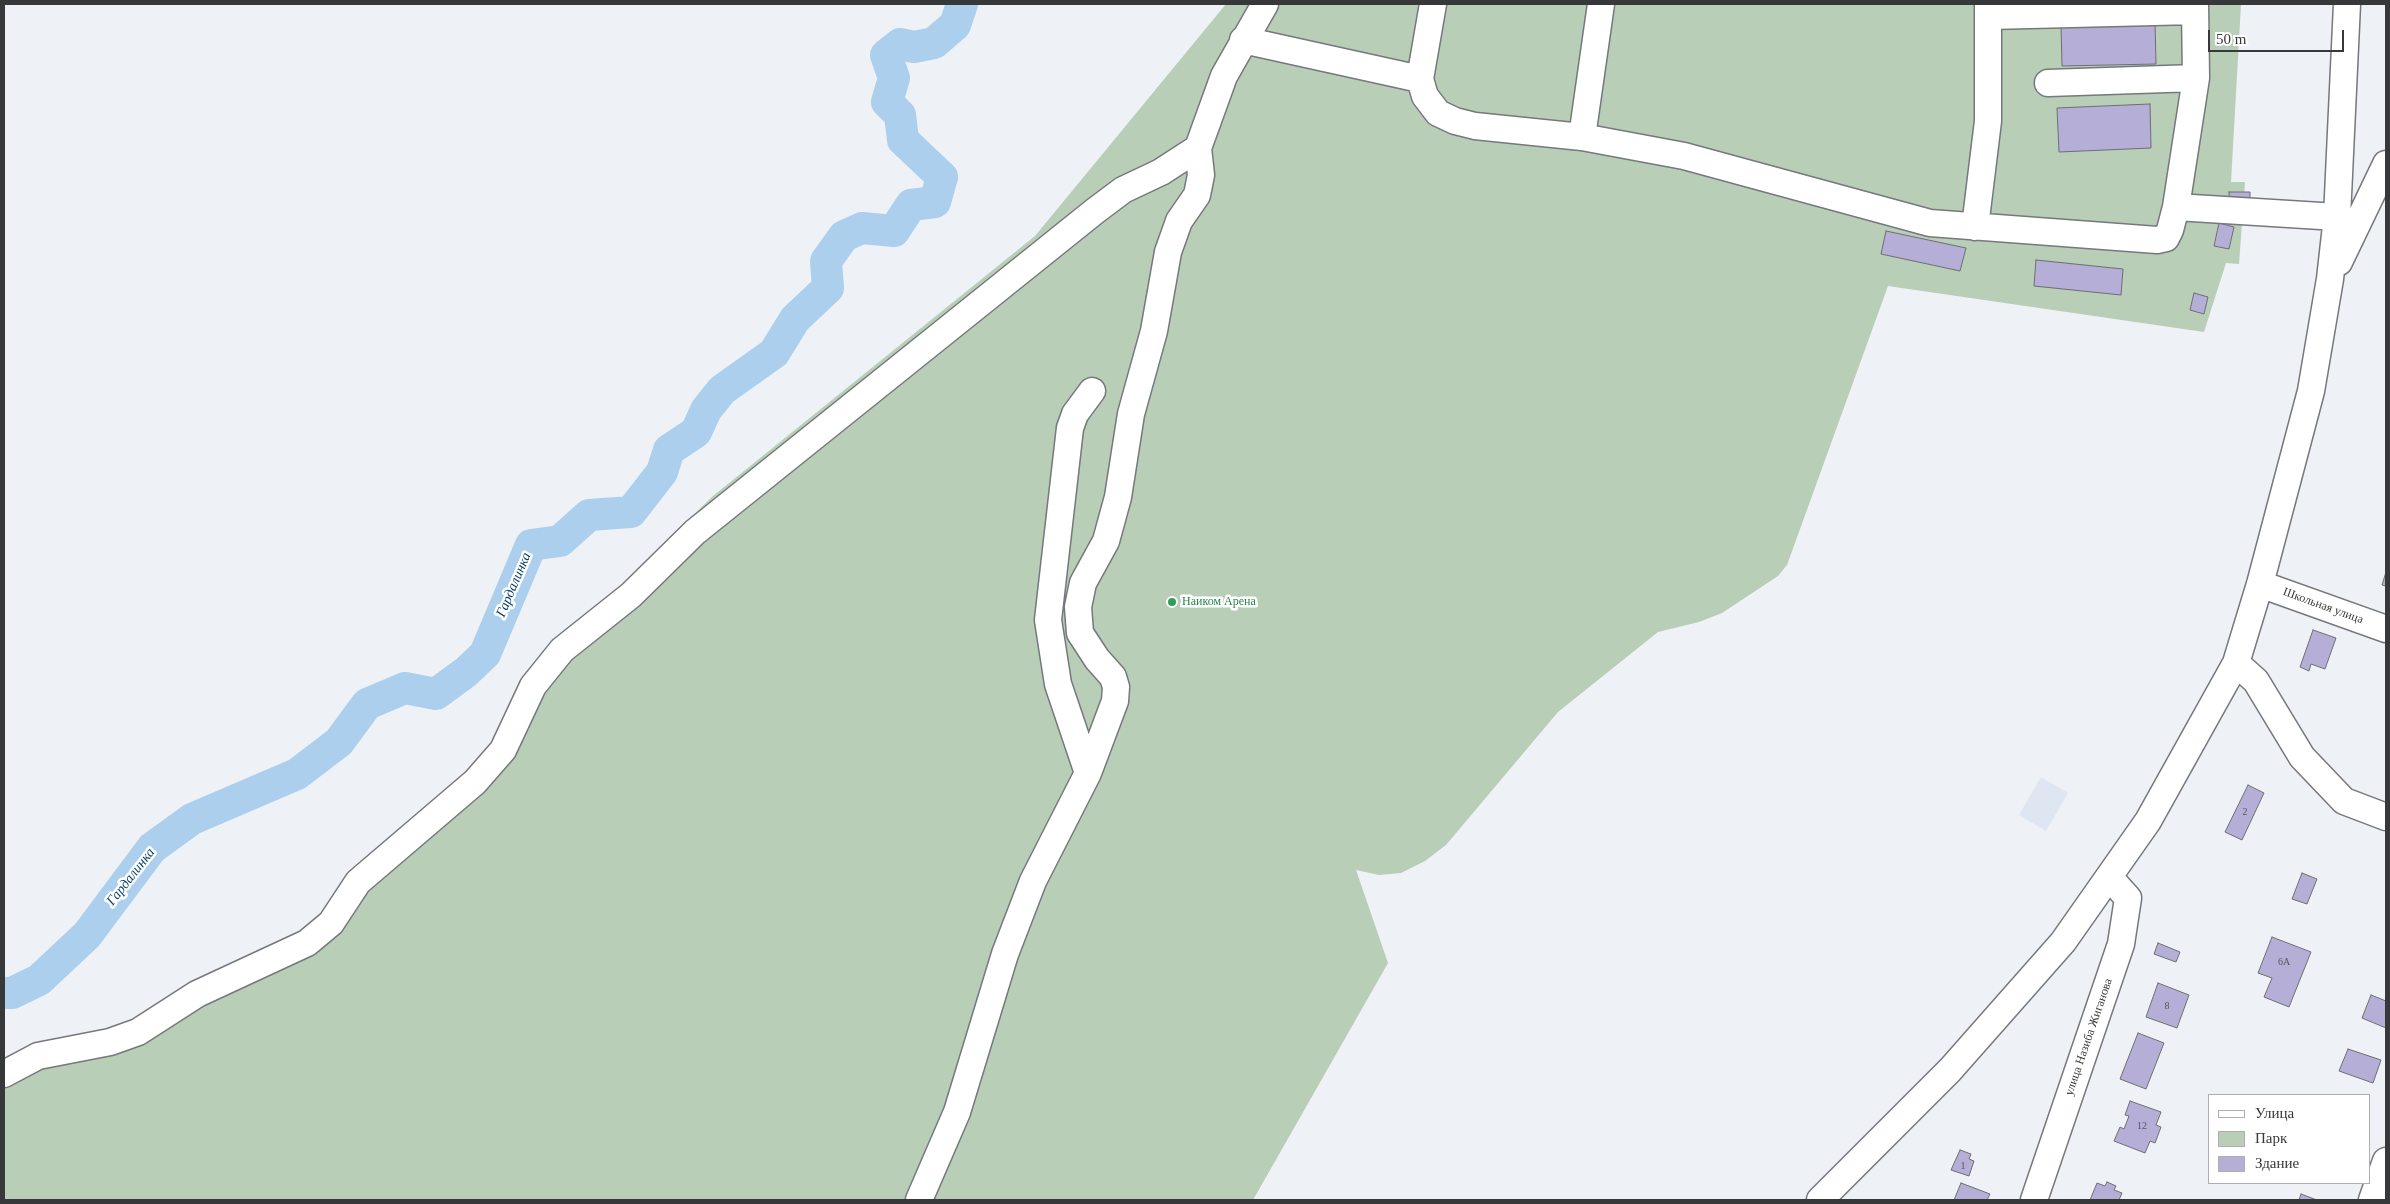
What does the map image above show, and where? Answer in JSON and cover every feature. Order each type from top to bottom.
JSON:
[{"type":"street","points":[[919,1200],[957,1112],[1005,954],[1033,881],[1088,773],[1115,701],[1116,687],[1113,677],[1097,659],[1080,633],[1082,583],[1106,541],[1118,497],[1131,414],[1154,331],[1168,252],[1179,221],[1197,195],[1201,176],[1198,148],[1224,76],[1265,4]]},
{"type":"street","points":[[1433,4],[1420,79],[1425,96],[1438,112],[1455,120],[1475,126],[1582,137],[1684,156],[1902,217],[1930,223],[1975,227],[2157,240],[2166,238],[2176,207],[2196,78],[2195,8],[1988,10],[1988,121],[1975,227]]},
{"type":"street","points":[[1582,137],[1601,4]]},
{"type":"street","points":[[1820,1200],[1950,1070],[2063,942],[2148,822],[2236,663],[2260,584],[2311,391],[2330,279],[2337,218],[2341,152],[2346,4]]},
{"type":"street","points":[[1243,40],[1420,79]]},
{"type":"street","points":[[2048,83],[2196,78]]},
{"type":"street","points":[[4,1074],[38,1056],[110,1042],[138,1032],[197,994],[307,943],[331,923],[358,882],[475,782],[503,750],[534,686],[562,650],[631,595],[695,532],[1095,210],[1123,190],[1161,172],[1198,148]]},
{"type":"street","points":[[2341,152],[2350,166],[2361,171],[2373,170],[2386,164]]},
{"type":"street","points":[[2330,279],[2386,164]]},
{"type":"street","points":[[2176,207],[2337,218]]},
{"type":"street","points":[[1088,773],[1058,684],[1048,620],[1070,428],[1075,414],[1092,391]]},
{"type":"street","name":"Школьная улица","points":[[2260,584],[2386,628]]},
{"type":"street","points":[[2236,663],[2256,681],[2302,757],[2344,801],[2386,817]]},
{"type":"street","name":"улица Назиба Жиганова","points":[[2034,1200],[2120,944],[2128,898],[2109,877]]},
{"type":"street","points":[[2372,1200],[2386,1161]]},
{"type":"shaded area","points":[[2041,777],[2068,793],[2046,831],[2019,815]]},
{"type":"green space","name":"Наиком Арена","points":[[1226,4],[2241,4],[2231,182],[2245,182],[2239,264],[2226,263],[2204,332],[1888,286],[1787,565],[1778,576],[1722,613],[1699,622],[1658,632],[1558,712],[1446,845],[1425,861],[1401,873],[1379,875],[1356,870],[1388,963],[1253,1200],[4,1200],[4,1064],[44,1043],[128,1024],[320,921],[358,865],[491,751],[528,675],[713,496],[1035,236]]},
{"type":"building","points":[[2155,22],[2156,64],[2062,66],[2061,24]]},
{"type":"building","points":[[2150,104],[2151,148],[2059,152],[2057,108]]},
{"type":"building","points":[[2229,192],[2250,192],[2250,204],[2229,204]]},
{"type":"building","points":[[2219,223],[2234,227],[2229,249],[2214,246]]},
{"type":"building","points":[[1886,231],[1966,248],[1960,271],[1881,254]]},
{"type":"building","points":[[2036,260],[2123,269],[2121,295],[2034,286]]},
{"type":"building","points":[[2194,293],[2208,297],[2204,314],[2190,310]]},
{"type":"building","points":[[2386,572],[2386,586],[2382,585]]},
{"type":"building","points":[[2313,630],[2336,638],[2325,669],[2311,664],[2309,671],[2300,667]]},
{"type":"building","points":[[2248,785],[2264,793],[2242,840],[2225,832]]},
{"type":"building","points":[[2302,873],[2317,879],[2307,904],[2292,899]]},
{"type":"building","points":[[2272,937],[2311,952],[2289,1007],[2264,997],[2272,978],[2258,973]]},
{"type":"building","points":[[2158,943],[2180,952],[2176,962],[2154,954]]},
{"type":"building","points":[[2158,983],[2189,995],[2177,1028],[2146,1017]]},
{"type":"building","points":[[2371,995],[2386,1001],[2386,1028],[2362,1018]]},
{"type":"building","points":[[2138,1033],[2164,1043],[2146,1089],[2120,1079]]},
{"type":"building","points":[[2348,1049],[2381,1060],[2373,1083],[2339,1071]]},
{"type":"building","points":[[2130,1101],[2161,1112],[2156,1125],[2161,1127],[2155,1143],[2150,1141],[2145,1153],[2114,1141],[2120,1127],[2124,1129],[2129,1116],[2125,1115]]},
{"type":"building","points":[[1960,1150],[1971,1154],[1969,1159],[1974,1161],[1969,1176],[1951,1170]]},
{"type":"building","points":[[2107,1182],[2116,1186],[2114,1190],[2122,1193],[2119,1200],[2090,1200],[2097,1183],[2105,1186]]},
{"type":"building","points":[[1961,1183],[1990,1194],[1987,1200],[1954,1200]]},
{"type":"building","points":[[2301,1194],[2317,1200],[2299,1200]]},
{"type":"waterway","name":"Гардалинка","points":[[4,993],[12,993],[39,980],[87,935],[152,848],[192,819],[297,774],[339,742],[367,704],[405,688],[436,694],[466,672],[485,654],[531,545],[560,541],[589,515],[631,512],[662,472],[669,450],[696,432],[706,410],[722,390],[774,353],[795,319],[828,288],[826,261],[844,236],[862,228],[894,231],[911,205],[935,202],[942,177],[903,140],[900,115],[887,102],[894,78],[886,55],[900,44],[914,47],[934,43],[955,25],[962,4]]},
{"type":"place","name":"Наиком Арена","points":[[1172,602]]}]
